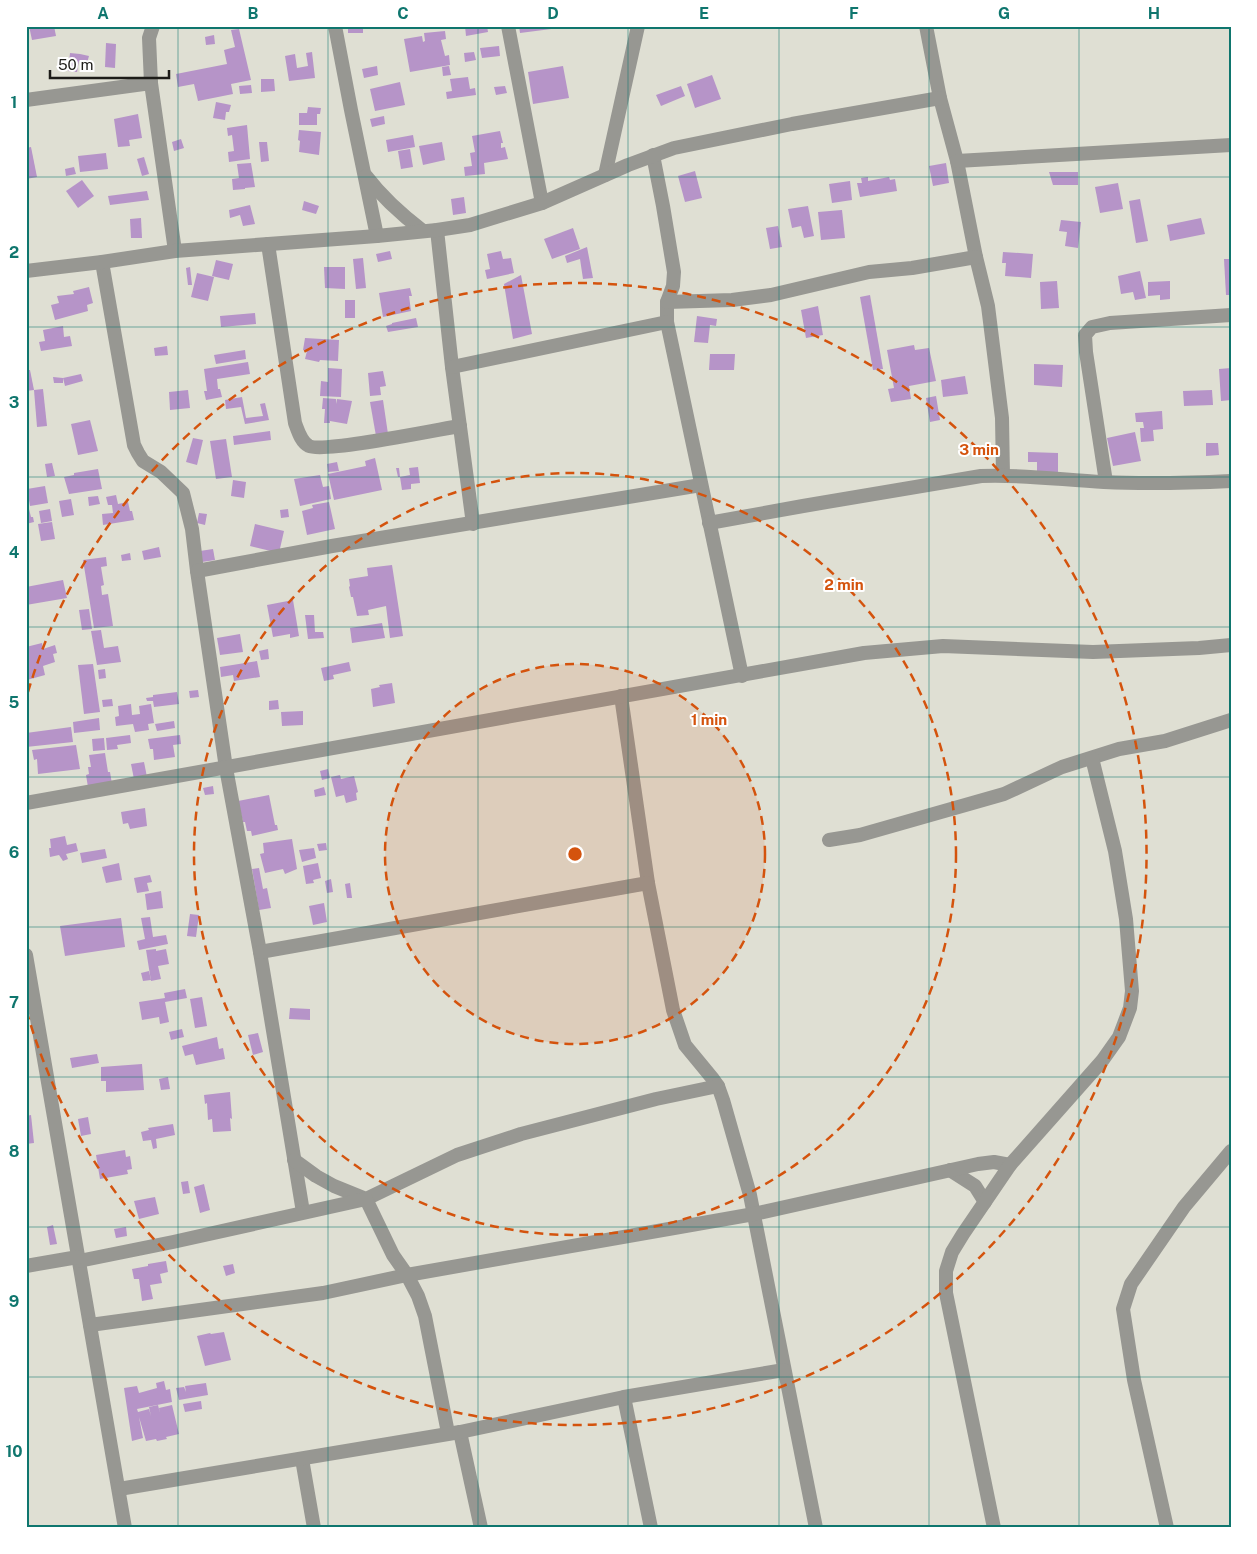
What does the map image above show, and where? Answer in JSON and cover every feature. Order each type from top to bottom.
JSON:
[{"type":"street","points":[[152,26],[149,38],[151,83],[175,250]]},
{"type":"street","points":[[336,26],[377,236]]},
{"type":"street","points":[[508,26],[542,203]]},
{"type":"street","points":[[605,175],[638,26]]},
{"type":"street","points":[[926,26],[940,98],[957,161],[988,306],[1002,418],[1004,475]]},
{"type":"street","points":[[26,100],[151,83]]},
{"type":"street","points":[[26,270],[102,262],[175,250],[377,236],[470,225],[542,203],[653,155],[674,148],[792,124],[940,98]]},
{"type":"street","points":[[957,161],[1231,145]]},
{"type":"street","points":[[653,155],[674,272],[673,286],[667,302],[666,322],[742,676]]},
{"type":"street","points":[[364,173],[378,192],[407,219],[430,230]]},
{"type":"street","points":[[430,230],[452,367],[473,524]]},
{"type":"street","points":[[268,244],[295,423],[303,441],[310,446],[339,446],[460,426]]},
{"type":"street","points":[[667,302],[732,300],[771,295],[869,272],[912,268],[976,257]]},
{"type":"street","points":[[102,262],[134,445],[143,461],[161,472],[183,493],[192,529],[226,768],[260,952],[303,1212]]},
{"type":"street","points":[[1106,482],[1085,335],[1092,327],[1110,323],[1231,315]]},
{"type":"street","points":[[452,367],[666,322]]},
{"type":"street","points":[[709,524],[981,476],[1004,475],[1169,484],[1231,480]]},
{"type":"street","points":[[197,571],[332,546],[701,486]]},
{"type":"street","points":[[26,803],[864,653],[943,646],[1093,652],[1231,645]]},
{"type":"street","points":[[621,696],[648,884],[673,1010],[686,1045],[718,1086],[747,1185],[816,1528]]},
{"type":"street","points":[[829,840],[860,835],[1004,794],[1062,767],[1119,749],[1165,741],[1231,720]]},
{"type":"street","points":[[994,1528],[946,1292],[946,1271],[952,1252],[1010,1165],[1102,1061],[1118,1037],[1130,1008],[1132,991],[1126,919],[1115,851],[1092,758]]},
{"type":"street","points":[[260,952],[648,884]]},
{"type":"street","points":[[26,954],[125,1528]]},
{"type":"street","points":[[26,1266],[79,1259],[173,1242],[366,1199],[457,1155],[521,1134],[656,1098],[718,1086]]},
{"type":"street","points":[[1167,1528],[1134,1380],[1123,1309],[1130,1284],[1184,1207],[1231,1151]]},
{"type":"street","points":[[294,1160],[334,1186],[366,1199],[393,1256],[407,1275],[418,1296],[425,1316],[480,1528]]},
{"type":"street","points":[[90,1325],[323,1293],[407,1275],[754,1214],[950,1170],[994,1162],[1010,1165]]},
{"type":"street","points":[[950,1170],[975,1186],[985,1202]]},
{"type":"street","points":[[119,1489],[454,1432],[624,1397],[784,1370]]},
{"type":"street","points":[[624,1397],[651,1528]]},
{"type":"street","points":[[302,1458],[314,1528]]},
{"type":"building","points":[[29,26],[54,26],[56,36],[32,40]]},
{"type":"building","points":[[348,26],[363,26],[363,33],[348,33]]},
{"type":"building","points":[[465,26],[487,26],[488,32],[466,36]]},
{"type":"building","points":[[519,26],[559,26],[559,28],[520,33]]},
{"type":"building","points":[[239,29],[251,80],[231,84],[233,94],[198,101],[194,84],[178,87],[176,74],[227,64],[224,50],[235,47],[231,30]]},
{"type":"building","points":[[445,31],[446,39],[441,40],[445,56],[449,55],[450,65],[410,72],[404,39],[422,36],[423,42],[425,41],[424,33]]},
{"type":"building","points":[[214,35],[215,44],[206,45],[205,37]]},
{"type":"building","points":[[106,43],[116,44],[115,68],[105,67]]},
{"type":"building","points":[[499,46],[500,56],[482,58],[480,48]]},
{"type":"building","points":[[312,52],[315,78],[289,81],[285,56],[295,54],[297,68],[308,66],[306,53]]},
{"type":"building","points":[[474,52],[476,60],[465,62],[464,53]]},
{"type":"building","points":[[70,53],[89,56],[87,63],[79,61],[77,72],[68,71]]},
{"type":"building","points":[[377,66],[378,75],[364,78],[362,69]]},
{"type":"building","points":[[449,66],[451,75],[443,76],[442,67]]},
{"type":"building","points":[[563,66],[569,98],[533,104],[528,72]]},
{"type":"building","points":[[712,75],[721,99],[695,108],[687,84]]},
{"type":"building","points":[[468,77],[470,89],[475,88],[476,95],[447,99],[446,92],[452,91],[450,79]]},
{"type":"building","points":[[261,79],[274,79],[275,91],[261,92]]},
{"type":"building","points":[[400,82],[405,105],[375,111],[370,89]]},
{"type":"building","points":[[251,85],[252,93],[240,94],[239,86]]},
{"type":"building","points":[[505,86],[507,93],[496,95],[494,87]]},
{"type":"building","points":[[681,86],[685,96],[661,106],[656,95]]},
{"type":"building","points":[[216,102],[231,105],[229,112],[226,112],[225,120],[213,118]]},
{"type":"building","points":[[308,107],[321,108],[320,114],[317,114],[317,125],[299,125],[299,113],[307,113]]},
{"type":"building","points":[[138,114],[142,138],[129,140],[130,146],[118,147],[114,119]]},
{"type":"building","points":[[384,116],[385,124],[372,127],[370,119]]},
{"type":"building","points":[[247,125],[250,159],[229,162],[228,152],[234,151],[232,135],[228,136],[227,128]]},
{"type":"building","points":[[299,130],[321,132],[319,155],[299,152]]},
{"type":"building","points":[[500,131],[503,143],[501,143],[501,148],[505,147],[508,159],[484,163],[485,174],[465,176],[464,167],[472,166],[470,153],[475,152],[472,136]]},
{"type":"building","points":[[413,135],[415,147],[388,152],[386,140]]},
{"type":"building","points":[[181,139],[184,148],[174,151],[172,142]]},
{"type":"building","points":[[259,142],[267,142],[269,161],[261,162]]},
{"type":"building","points":[[442,142],[445,160],[423,165],[419,146]]},
{"type":"building","points":[[31,147],[37,177],[26,179],[26,148]]},
{"type":"building","points":[[410,149],[413,167],[401,169],[398,151]]},
{"type":"building","points":[[106,153],[108,169],[80,172],[78,156]]},
{"type":"building","points":[[144,157],[149,174],[142,176],[137,159]]},
{"type":"building","points":[[251,163],[255,187],[233,190],[232,179],[239,178],[237,164]]},
{"type":"building","points":[[946,163],[949,183],[933,186],[929,166]]},
{"type":"building","points":[[74,167],[76,174],[66,176],[65,169]]},
{"type":"building","points":[[695,171],[702,198],[685,202],[678,176]]},
{"type":"building","points":[[1049,172],[1078,172],[1078,185],[1053,185]]},
{"type":"building","points":[[868,177],[868,181],[889,177],[890,180],[895,179],[897,191],[860,197],[857,183],[862,183],[861,178]]},
{"type":"building","points":[[82,180],[94,196],[78,208],[66,191]]},
{"type":"building","points":[[850,181],[852,200],[832,203],[829,184]]},
{"type":"building","points":[[1118,183],[1123,209],[1100,213],[1095,187]]},
{"type":"building","points":[[147,191],[149,200],[110,205],[108,196]]},
{"type":"building","points":[[464,197],[466,213],[453,215],[451,199]]},
{"type":"building","points":[[1140,199],[1148,241],[1136,243],[1129,201]]},
{"type":"building","points":[[304,201],[319,206],[316,214],[302,210]]},
{"type":"building","points":[[250,205],[255,224],[243,226],[240,215],[230,218],[229,210]]},
{"type":"building","points":[[808,206],[814,236],[804,238],[801,226],[792,228],[788,209]]},
{"type":"building","points":[[842,210],[845,238],[821,240],[818,212]]},
{"type":"building","points":[[141,218],[142,238],[131,238],[130,219]]},
{"type":"building","points":[[1201,218],[1205,234],[1170,241],[1167,225]]},
{"type":"building","points":[[1061,220],[1081,222],[1078,248],[1065,246],[1067,232],[1059,231]]},
{"type":"building","points":[[778,226],[782,247],[770,249],[766,228]]},
{"type":"building","points":[[573,228],[580,249],[552,259],[544,239]]},
{"type":"building","points":[[587,247],[593,278],[583,279],[580,259],[567,263],[565,256]]},
{"type":"building","points":[[390,251],[392,259],[378,262],[376,254]]},
{"type":"building","points":[[501,251],[503,259],[511,258],[514,273],[487,279],[485,270],[490,269],[487,254]]},
{"type":"building","points":[[1003,252],[1033,254],[1031,278],[1005,276],[1006,263],[1002,263]]},
{"type":"building","points":[[363,258],[366,288],[356,289],[353,259]]},
{"type":"building","points":[[1224,259],[1231,259],[1231,295],[1226,295]]},
{"type":"building","points":[[216,260],[233,264],[229,280],[212,276]]},
{"type":"building","points":[[190,267],[192,285],[188,285],[186,268]]},
{"type":"building","points":[[324,267],[345,267],[345,289],[325,288]]},
{"type":"building","points":[[1140,271],[1146,298],[1135,300],[1133,292],[1121,294],[1118,276]]},
{"type":"building","points":[[197,273],[214,277],[208,301],[191,297]]},
{"type":"building","points":[[521,275],[532,334],[513,339],[504,284]]},
{"type":"building","points":[[1057,281],[1059,308],[1041,309],[1040,282]]},
{"type":"building","points":[[1170,281],[1170,299],[1160,300],[1160,295],[1148,296],[1148,282]]},
{"type":"building","points":[[89,287],[93,303],[87,305],[88,311],[55,320],[51,305],[59,303],[57,296],[74,294],[73,291]]},
{"type":"building","points":[[410,288],[412,296],[409,296],[411,311],[383,317],[379,293]]},
{"type":"building","points":[[870,295],[883,369],[873,370],[860,297]]},
{"type":"building","points":[[345,300],[355,300],[355,318],[345,318]]},
{"type":"building","points":[[818,306],[823,335],[806,338],[801,310]]},
{"type":"building","points":[[255,313],[256,324],[221,327],[220,316]]},
{"type":"building","points":[[697,316],[717,319],[716,326],[710,325],[708,343],[694,342]]},
{"type":"building","points":[[416,318],[418,327],[388,332],[386,326],[392,323]]},
{"type":"building","points":[[63,326],[64,337],[70,336],[72,346],[41,351],[39,342],[45,341],[43,330]]},
{"type":"building","points":[[305,338],[339,340],[338,361],[320,360],[319,362],[305,359],[307,351],[303,350]]},
{"type":"building","points":[[914,345],[915,350],[929,348],[936,381],[909,386],[911,399],[891,402],[888,389],[894,388],[887,350]]},
{"type":"building","points":[[167,346],[168,355],[155,356],[154,348]]},
{"type":"building","points":[[245,350],[246,359],[216,364],[214,355]]},
{"type":"building","points":[[710,354],[735,354],[734,370],[709,370]]},
{"type":"building","points":[[248,362],[250,374],[217,379],[218,389],[220,389],[222,397],[206,400],[204,391],[207,391],[204,369]]},
{"type":"building","points":[[1034,364],[1063,365],[1062,387],[1034,385]]},
{"type":"building","points":[[328,368],[342,369],[341,397],[320,396],[321,381],[328,382]]},
{"type":"building","points":[[1231,368],[1231,400],[1221,401],[1219,369]]},
{"type":"building","points":[[26,370],[30,370],[34,390],[26,391]]},
{"type":"building","points":[[383,371],[386,386],[380,387],[381,395],[370,396],[368,373]]},
{"type":"building","points":[[81,374],[83,381],[65,386],[63,378]]},
{"type":"building","points":[[965,376],[968,394],[943,397],[941,380]]},
{"type":"building","points":[[53,377],[63,378],[63,383],[54,383]]},
{"type":"building","points":[[43,389],[47,426],[37,427],[34,390]]},
{"type":"building","points":[[188,390],[190,408],[170,410],[169,392]]},
{"type":"building","points":[[1212,390],[1213,405],[1184,406],[1183,391]]},
{"type":"building","points":[[936,396],[940,420],[930,422],[926,398]]},
{"type":"building","points":[[242,397],[246,418],[263,416],[260,404],[265,403],[269,420],[245,424],[241,407],[226,409],[225,400]]},
{"type":"building","points":[[323,398],[336,399],[336,404],[337,399],[352,401],[347,424],[330,421],[330,423],[324,423],[325,409],[322,409]]},
{"type":"building","points":[[383,400],[388,434],[376,436],[370,402]]},
{"type":"building","points":[[1162,411],[1163,429],[1153,430],[1154,441],[1141,442],[1140,428],[1144,428],[1143,422],[1136,422],[1135,413]]},
{"type":"building","points":[[90,420],[98,451],[78,455],[71,424]]},
{"type":"building","points":[[270,431],[271,440],[234,445],[233,436]]},
{"type":"building","points":[[1135,432],[1141,461],[1113,466],[1107,438]]},
{"type":"building","points":[[193,438],[203,440],[197,465],[186,462]]},
{"type":"building","points":[[226,439],[232,477],[216,479],[210,441]]},
{"type":"building","points":[[1206,443],[1218,443],[1219,455],[1206,456]]},
{"type":"building","points":[[1028,452],[1058,453],[1058,472],[1037,472],[1037,462],[1028,462]]},
{"type":"building","points":[[375,458],[382,490],[334,500],[328,474],[366,466],[365,461]]},
{"type":"building","points":[[337,462],[339,471],[328,472],[327,464]]},
{"type":"building","points":[[52,463],[55,476],[47,477],[45,464]]},
{"type":"building","points":[[418,467],[420,483],[411,484],[411,489],[402,490],[400,477],[410,475],[409,468]]},
{"type":"building","points":[[396,468],[399,468],[400,477],[398,477]]},
{"type":"building","points":[[98,469],[102,489],[69,494],[64,477],[74,475],[74,473]]},
{"type":"building","points":[[320,475],[323,487],[329,486],[331,499],[300,506],[294,479]]},
{"type":"building","points":[[233,480],[246,482],[244,498],[231,496]]},
{"type":"building","points":[[45,486],[48,503],[30,506],[27,489]]},
{"type":"building","points":[[116,495],[118,504],[128,502],[134,520],[103,525],[102,514],[113,513],[112,505],[108,505],[106,497]]},
{"type":"building","points":[[98,496],[100,504],[89,506],[88,497]]},
{"type":"building","points":[[71,499],[74,515],[62,517],[59,501]]},
{"type":"building","points":[[329,502],[335,529],[307,535],[302,511],[313,508],[312,505]]},
{"type":"building","points":[[26,509],[29,509],[34,522],[26,524]]},
{"type":"building","points":[[50,509],[52,521],[41,523],[39,511]]},
{"type":"building","points":[[288,509],[289,517],[281,518],[280,510]]},
{"type":"building","points":[[199,513],[207,514],[205,525],[197,523]]},
{"type":"building","points":[[52,522],[55,539],[41,541],[38,524]]},
{"type":"building","points":[[255,524],[284,531],[279,553],[250,546]]},
{"type":"building","points":[[159,547],[161,557],[144,560],[142,551]]},
{"type":"building","points":[[213,549],[215,560],[202,562],[200,551]]},
{"type":"building","points":[[130,553],[131,560],[122,561],[121,555]]},
{"type":"building","points":[[106,557],[107,566],[101,567],[104,585],[101,586],[102,595],[108,594],[113,626],[94,628],[83,560]]},
{"type":"building","points":[[392,565],[403,636],[390,638],[386,606],[368,610],[369,615],[357,616],[353,597],[351,597],[349,579],[368,576],[367,568]]},
{"type":"building","points":[[63,580],[67,598],[26,605],[26,587]]},
{"type":"building","points":[[293,600],[299,636],[290,638],[290,634],[273,637],[267,605]]},
{"type":"building","points":[[89,609],[92,629],[82,630],[79,610]]},
{"type":"building","points":[[305,615],[314,615],[315,632],[323,632],[324,638],[308,639]]},
{"type":"building","points":[[382,623],[385,638],[352,643],[350,628]]},
{"type":"building","points":[[101,630],[104,648],[118,646],[121,662],[97,665],[91,631]]},
{"type":"building","points":[[240,634],[243,652],[220,655],[217,638]]},
{"type":"building","points":[[42,643],[43,649],[55,645],[57,653],[53,654],[55,662],[43,666],[45,675],[27,680],[26,647]]},
{"type":"building","points":[[268,649],[269,659],[261,660],[259,651]]},
{"type":"building","points":[[257,661],[260,677],[234,681],[233,675],[221,677],[220,667]]},
{"type":"building","points":[[349,662],[351,671],[333,675],[334,679],[324,681],[321,668]]},
{"type":"building","points":[[93,664],[100,712],[84,714],[78,665]]},
{"type":"building","points":[[105,669],[106,678],[99,679],[98,670]]},
{"type":"building","points":[[392,683],[395,703],[373,707],[371,689],[380,687],[379,685]]},
{"type":"building","points":[[198,690],[199,697],[190,698],[189,691]]},
{"type":"building","points":[[177,692],[179,704],[154,707],[153,701],[147,701],[146,698],[153,697],[153,695]]},
{"type":"building","points":[[112,699],[113,706],[103,707],[102,700]]},
{"type":"building","points":[[278,700],[279,709],[269,710],[269,701]]},
{"type":"building","points":[[131,704],[132,715],[140,714],[139,706],[151,704],[154,723],[148,724],[149,730],[135,732],[133,724],[116,726],[115,717],[119,716],[118,706]]},
{"type":"building","points":[[303,711],[303,725],[282,726],[281,712]]},
{"type":"building","points":[[99,718],[100,730],[74,733],[73,722]]},
{"type":"building","points":[[174,721],[175,728],[157,731],[155,724]]},
{"type":"building","points":[[71,727],[73,742],[26,747],[26,733]]},
{"type":"building","points":[[130,735],[131,743],[117,745],[118,749],[107,750],[106,738]]},
{"type":"building","points":[[180,735],[181,744],[173,745],[175,757],[154,760],[153,749],[150,749],[148,739]]},
{"type":"building","points":[[104,738],[105,750],[93,751],[92,739]]},
{"type":"building","points":[[76,745],[80,769],[38,774],[37,759],[34,760],[32,750]]},
{"type":"building","points":[[105,753],[112,784],[88,787],[86,775],[89,774],[88,767],[91,767],[89,755]]},
{"type":"building","points":[[144,762],[147,777],[134,779],[131,764]]},
{"type":"building","points":[[328,769],[330,778],[322,780],[320,771]]},
{"type":"building","points":[[340,775],[341,779],[354,776],[358,792],[356,793],[357,800],[346,803],[344,795],[336,797],[331,777]]},
{"type":"building","points":[[213,786],[214,794],[205,795],[203,788]]},
{"type":"building","points":[[324,787],[326,795],[315,797],[314,790]]},
{"type":"building","points":[[269,795],[275,825],[277,825],[278,830],[252,836],[251,831],[247,831],[245,822],[243,822],[238,801]]},
{"type":"building","points":[[145,808],[147,826],[130,829],[128,823],[123,824],[121,812]]},
{"type":"building","points":[[65,836],[67,845],[76,843],[78,851],[66,854],[68,859],[63,861],[59,855],[50,857],[50,839]]},
{"type":"building","points":[[292,839],[297,869],[285,874],[283,869],[265,873],[260,854],[264,853],[263,843]]},
{"type":"building","points":[[326,843],[327,850],[319,851],[317,844]]},
{"type":"building","points":[[314,848],[316,858],[302,862],[299,850]]},
{"type":"building","points":[[105,849],[107,858],[82,863],[80,853]]},
{"type":"building","points":[[119,863],[122,880],[106,883],[102,867]]},
{"type":"building","points":[[318,863],[321,878],[313,880],[314,883],[306,884],[303,866]]},
{"type":"building","points":[[259,868],[263,889],[267,888],[271,908],[259,910],[252,869]]},
{"type":"building","points":[[150,875],[152,882],[147,883],[149,891],[137,893],[134,878]]},
{"type":"building","points":[[331,879],[333,892],[327,893],[325,881]]},
{"type":"building","points":[[350,883],[352,898],[347,898],[345,884]]},
{"type":"building","points":[[161,891],[163,908],[147,910],[145,894]]},
{"type":"building","points":[[324,903],[327,922],[313,925],[309,906]]},
{"type":"building","points":[[190,914],[199,915],[196,937],[187,936]]},
{"type":"building","points":[[150,917],[153,937],[166,935],[168,944],[139,950],[137,941],[145,939],[141,918]]},
{"type":"building","points":[[121,918],[125,947],[65,956],[60,926]]},
{"type":"building","points":[[156,949],[156,951],[166,949],[169,964],[158,966],[161,979],[151,981],[146,950]]},
{"type":"building","points":[[149,971],[151,980],[143,981],[141,973]]},
{"type":"building","points":[[185,989],[187,998],[165,1002],[169,1022],[160,1024],[159,1017],[142,1020],[139,1002],[165,998],[164,993]]},
{"type":"building","points":[[202,997],[207,1026],[195,1028],[190,999]]},
{"type":"building","points":[[290,1008],[310,1009],[310,1020],[289,1019]]},
{"type":"building","points":[[182,1029],[184,1037],[171,1040],[169,1032]]},
{"type":"building","points":[[258,1033],[263,1052],[253,1055],[248,1035]]},
{"type":"building","points":[[217,1037],[219,1049],[223,1048],[225,1059],[196,1065],[193,1054],[185,1056],[182,1046]]},
{"type":"building","points":[[97,1054],[99,1063],[72,1068],[70,1058]]},
{"type":"building","points":[[142,1064],[144,1090],[106,1092],[106,1081],[101,1081],[101,1067]]},
{"type":"building","points":[[168,1077],[170,1089],[161,1090],[159,1079]]},
{"type":"building","points":[[230,1092],[231,1131],[213,1132],[212,1119],[208,1120],[207,1103],[205,1104],[204,1095]]},
{"type":"building","points":[[31,1115],[34,1143],[26,1144],[26,1116]]},
{"type":"building","points":[[88,1117],[91,1134],[81,1136],[78,1119]]},
{"type":"building","points":[[173,1124],[175,1135],[156,1139],[157,1148],[153,1149],[151,1140],[143,1141],[141,1132],[149,1130],[148,1128]]},
{"type":"building","points":[[125,1150],[126,1157],[130,1156],[132,1169],[127,1170],[128,1174],[100,1179],[96,1155]]},
{"type":"building","points":[[188,1181],[190,1193],[183,1194],[181,1182]]},
{"type":"building","points":[[204,1184],[210,1210],[200,1213],[194,1187]]},
{"type":"building","points":[[155,1197],[159,1214],[139,1219],[134,1201]]},
{"type":"building","points":[[53,1225],[57,1244],[50,1245],[47,1227]]},
{"type":"building","points":[[126,1227],[127,1236],[116,1238],[114,1229]]},
{"type":"building","points":[[166,1261],[168,1272],[160,1274],[162,1283],[150,1285],[153,1299],[142,1301],[139,1279],[134,1279],[132,1269]]},
{"type":"building","points":[[233,1264],[235,1273],[226,1276],[223,1266]]},
{"type":"building","points":[[224,1332],[231,1360],[205,1366],[197,1336]]},
{"type":"building","points":[[164,1381],[166,1390],[170,1389],[172,1402],[137,1409],[138,1412],[149,1409],[151,1416],[149,1407],[158,1405],[160,1413],[159,1408],[172,1405],[179,1434],[166,1437],[167,1439],[146,1441],[139,1417],[143,1438],[132,1441],[124,1388],[137,1386],[139,1393],[157,1388],[156,1383]]},
{"type":"building","points":[[206,1383],[208,1395],[179,1400],[176,1388],[184,1387],[186,1392],[185,1386]]},
{"type":"building","points":[[201,1401],[202,1409],[185,1412],[183,1404]]}]
